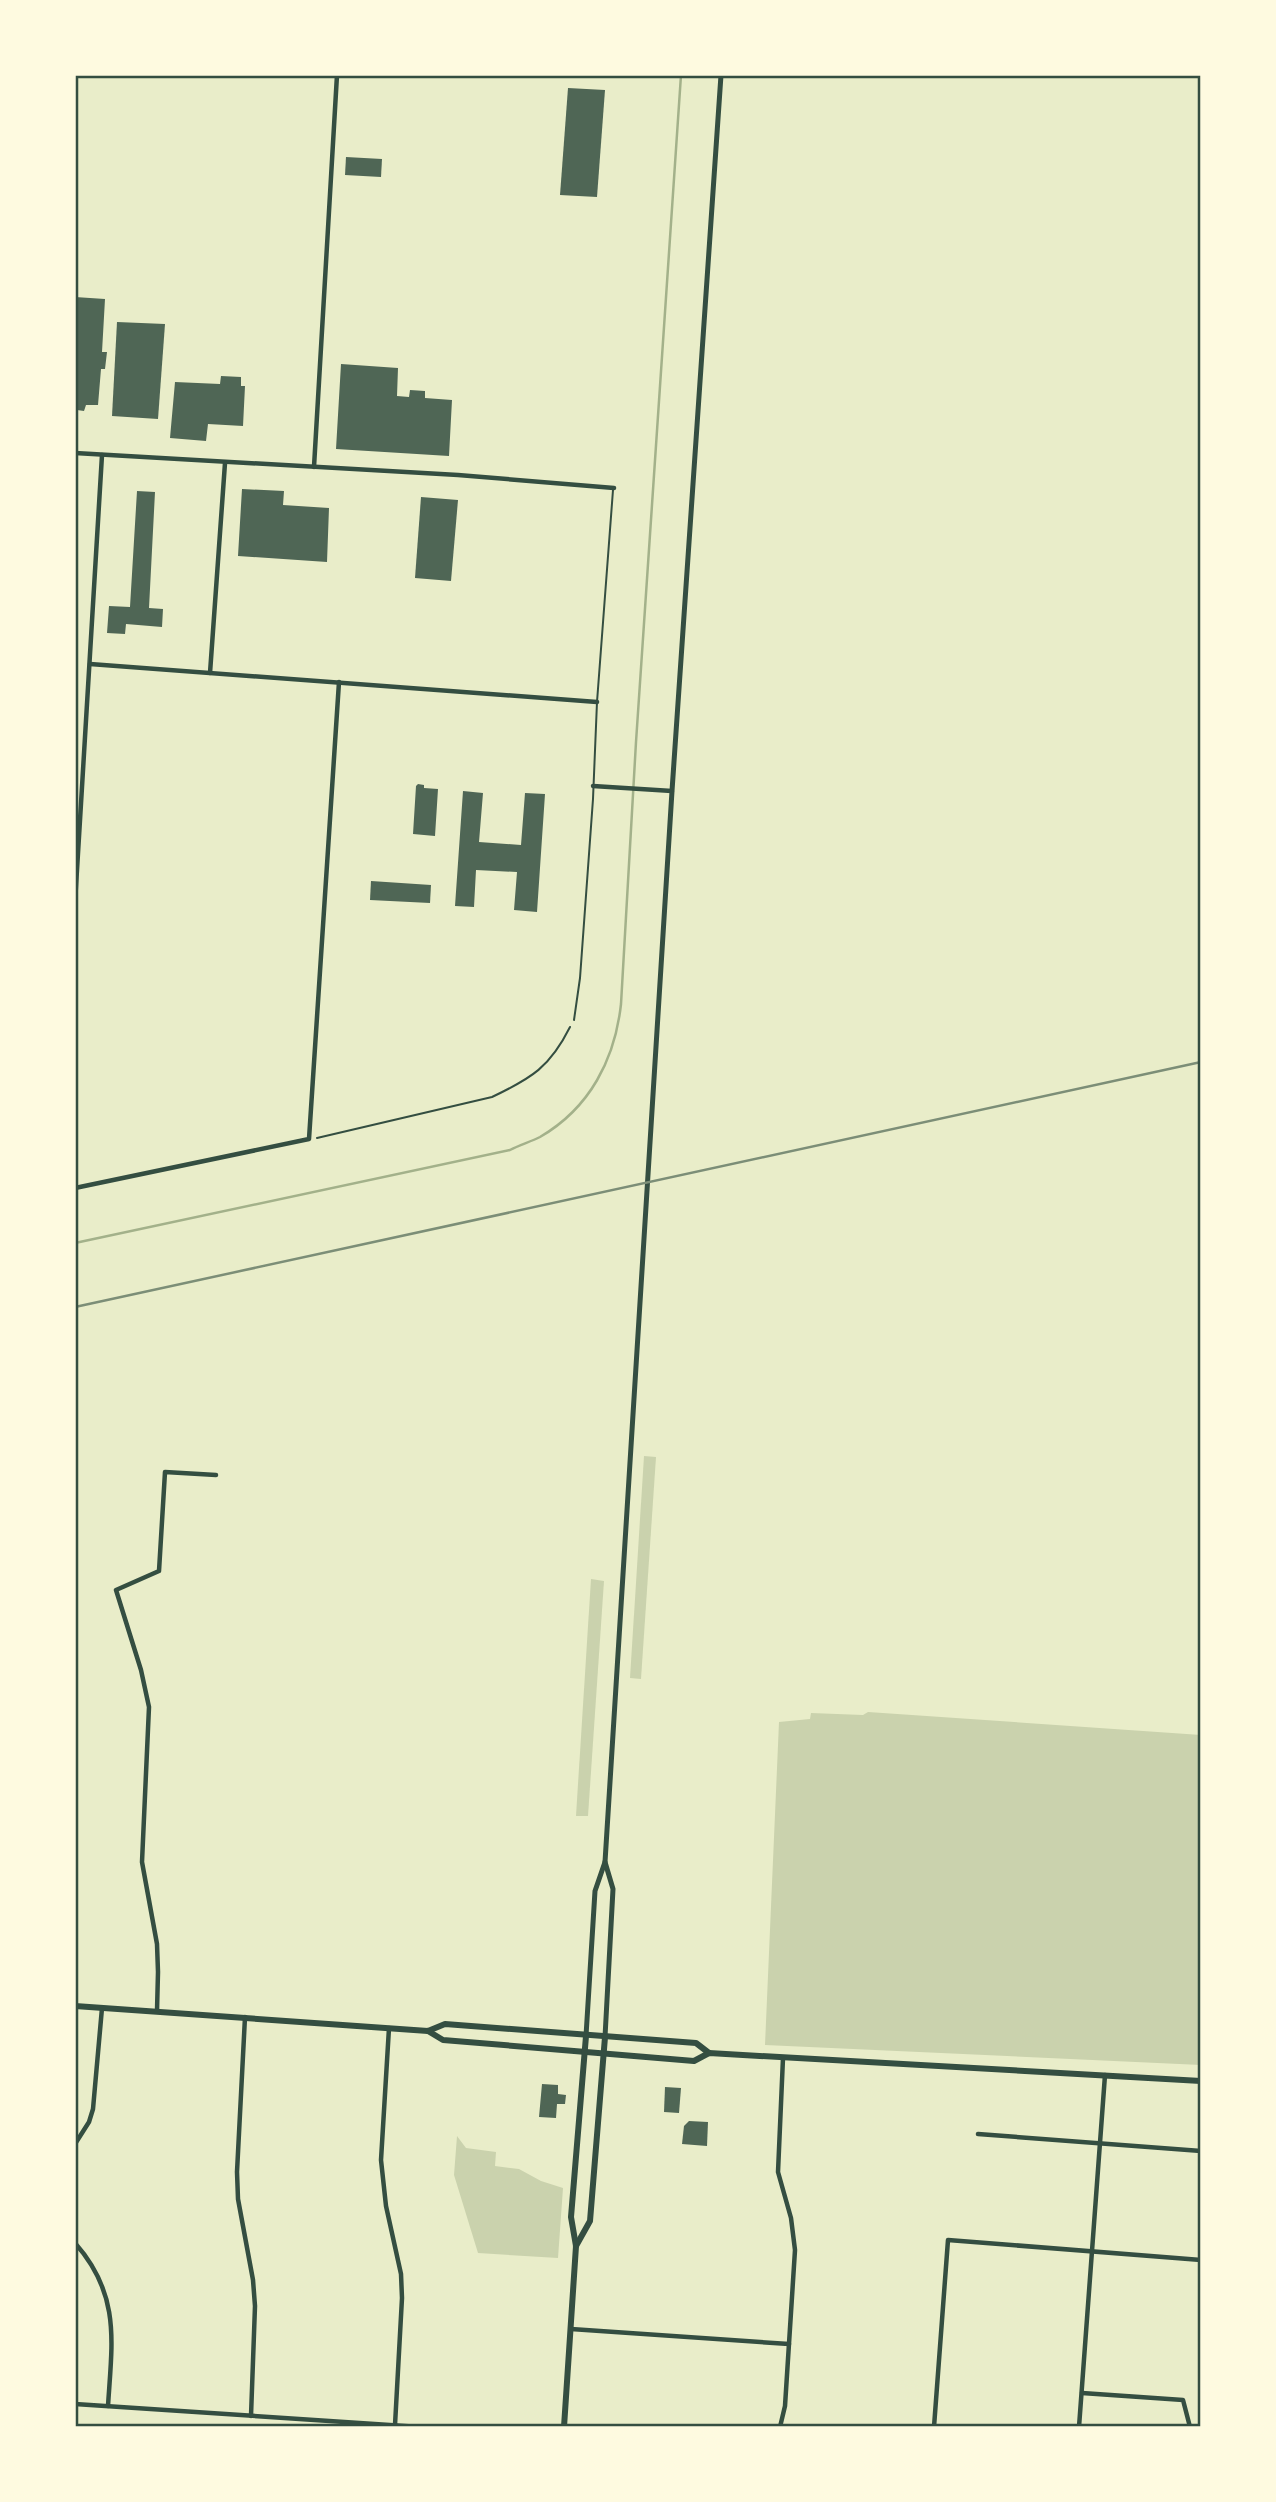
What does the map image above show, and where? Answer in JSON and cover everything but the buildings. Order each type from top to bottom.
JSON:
[{"type":"main road","points":[[75,2006],[428,2031],[443,2040],[694,2060],[709,2053],[1201,2081]]},
{"type":"main road","points":[[428,2031],[444,2024],[696,2043],[709,2053]]},
{"type":"main road","points":[[564,2427],[576,2246],[571,2217],[586,2036]]},
{"type":"main road","points":[[576,2246],[590,2221],[605,2037]]},
{"type":"street","points":[[314,467],[337,75]]},
{"type":"street","points":[[605,2037],[614,1889],[605,1861],[605,1830],[721,75]]},
{"type":"street","points":[[75,453],[614,488]]},
{"type":"street","points":[[75,903],[102,455]]},
{"type":"street","points":[[210,673],[225,463]]},
{"type":"street","points":[[90,664],[597,702]]},
{"type":"street","points":[[75,1188],[309,1139],[339,682]]},
{"type":"street","points":[[593,786],[672,791]]},
{"type":"street","points":[[157,2011],[157,1944],[142,1862],[149,1707],[141,1670],[116,1590],[159,1571],[165,1472],[216,1475]]},
{"type":"street","points":[[586,2036],[595,1891],[605,1861]]},
{"type":"street","points":[[75,2144],[89,2122],[93,2109],[102,2008]]},
{"type":"street","points":[[245,2017],[237,2172],[238,2199],[253,2280],[255,2306],[251,2416]]},
{"type":"street","points":[[389,2028],[381,2160],[386,2206],[401,2274],[395,2425]]},
{"type":"street","points":[[780,2427],[785,2406],[794,2235],[781,2188],[777,2158],[783,2058]]},
{"type":"street","points":[[1079,2427],[1105,2074]]},
{"type":"street","points":[[978,2134],[1201,2151]]},
{"type":"street","points":[[934,2427],[948,2240],[1201,2260]]},
{"type":"street","points":[[75,2243],[105,2289],[111,2316],[113,2334],[108,2406]]},
{"type":"street","points":[[571,2329],[789,2344]]},
{"type":"street","points":[[1082,2393],[1183,2400],[1189,2427]]},
{"type":"street","points":[[75,2404],[420,2427]]},
{"type":"lane","points":[[574,1020],[579,996],[597,702],[614,488]]},
{"type":"path","points":[[309,1139],[492,1097],[518,1085],[542,1069],[560,1046],[574,1020]]},
{"type":"green space","points":[[644,1456],[656,1457],[641,1679],[630,1678]]},
{"type":"green space","points":[[591,1579],[604,1581],[588,1816],[576,1816]]},
{"type":"green space","points":[[868,1712],[1201,1735],[1201,2065],[765,2045],[779,1722],[810,1719],[811,1713],[863,1715]]},
{"type":"green space","points":[[457,2136],[466,2148],[496,2152],[495,2166],[519,2169],[541,2181],[563,2188],[558,2258],[478,2253],[454,2175]]},
{"type":"waterway","points":[[75,1243],[510,1150],[540,1137],[573,1112],[586,1097],[606,1063],[613,1044],[621,1004],[681,75]]},
{"type":"railway","points":[[75,1307],[1201,1062]]}]
